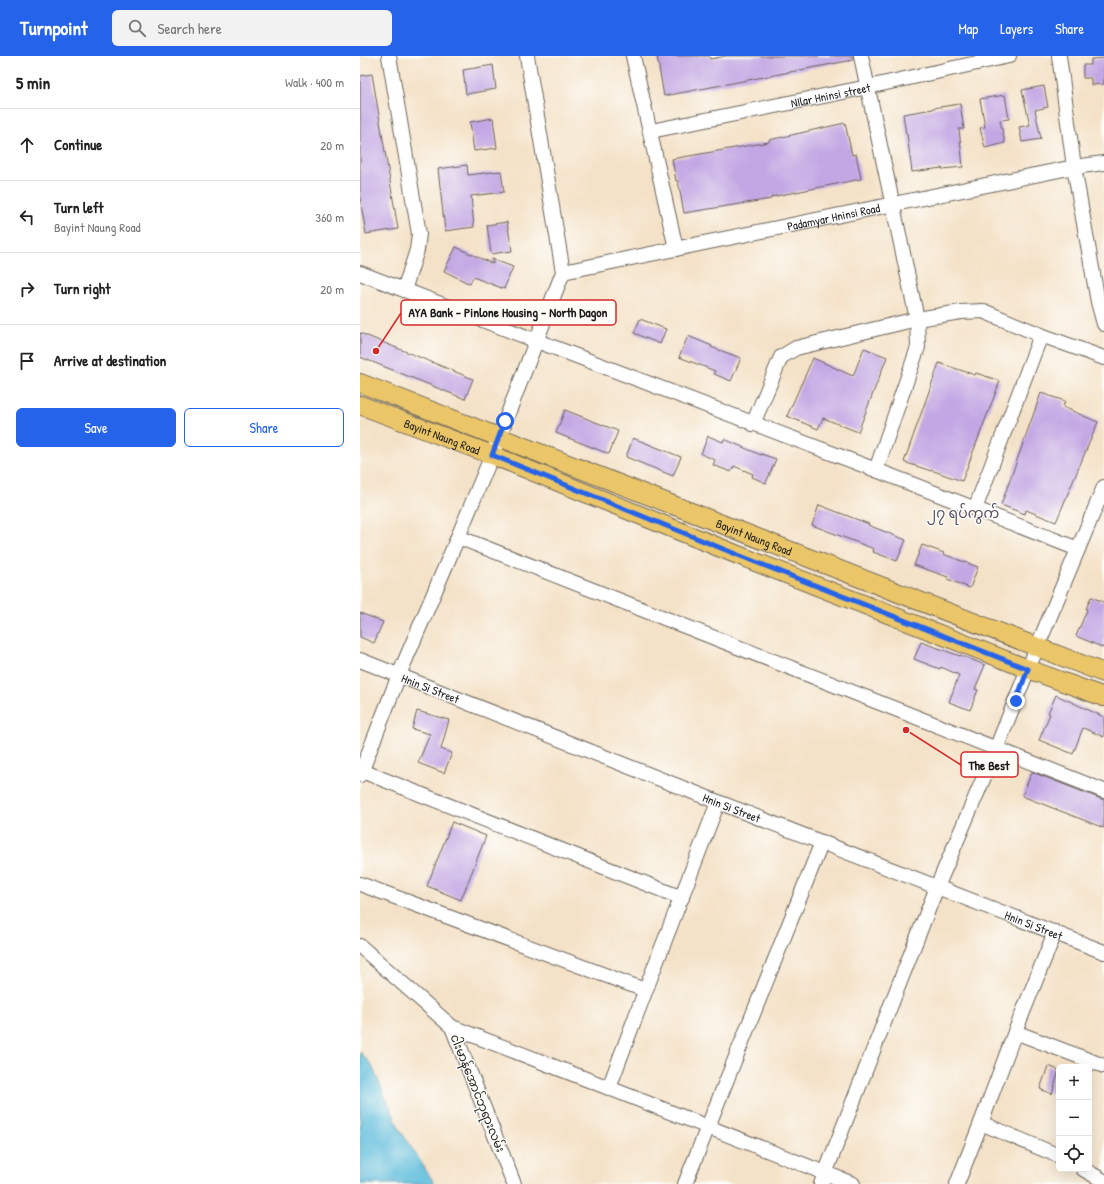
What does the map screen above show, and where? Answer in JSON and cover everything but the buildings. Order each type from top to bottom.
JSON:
[{"type":"main road","name":"Bayint Naung Road","points":[[360,383],[1104,673]]},
{"type":"main road","name":"Bayint Naung Road","points":[[360,404],[492,455],[789,576],[1104,697]]},
{"type":"main road","points":[[789,576],[799,554]]},
{"type":"street","points":[[389,56],[419,234],[417,250],[404,290]]},
{"type":"street","points":[[527,56],[562,272],[537,341],[492,455],[399,675],[361,773],[682,898]]},
{"type":"street","points":[[634,56],[676,249]]},
{"type":"street","points":[[861,56],[917,319],[918,347],[876,470]]},
{"type":"street","name":"NIlar Hninsi street","points":[[650,131],[1009,56]]},
{"type":"street","points":[[1059,56],[1074,167],[1098,302],[1104,324]]},
{"type":"street","name":"Padamyar Hninsi Road","points":[[562,272],[1074,167],[1104,163]]},
{"type":"street","points":[[360,273],[876,470],[1078,549]]},
{"type":"street","points":[[753,424],[782,357],[796,348],[917,319],[961,312],[983,311],[1041,335],[1104,358]]},
{"type":"street","points":[[975,509],[1041,335]]},
{"type":"street","points":[[823,1179],[937,887],[996,749],[1104,486]]},
{"type":"street","points":[[458,537],[1104,791]]},
{"type":"street","name":"Hnin Si Street","points":[[360,660],[718,802],[1104,952]]},
{"type":"street","points":[[609,1088],[645,990],[718,802]]},
{"type":"street","points":[[685,1184],[822,842]]},
{"type":"street","points":[[360,884],[645,990]]},
{"type":"street","points":[[957,1184],[1055,932]]},
{"type":"street","name":"ငါးမာန်အောင်ဘုရားလမ်း","points":[[360,946],[452,1027],[514,1184]]},
{"type":"street","points":[[452,1027],[708,1127],[823,1179],[853,1184]]},
{"type":"street","points":[[1015,1032],[1104,1066]]},
{"type":"street","points":[[981,1123],[1056,1155]]},
{"type":"street","points":[[1088,1172],[1104,1181]]},
{"type":"water","points":[[360,1052],[371,1064],[400,1130],[435,1184],[360,1184]]},
{"type":"place","name":"AYA Bank - Pinlone Housing - North Dagon","points":[[376,351]]},
{"type":"place","name":"The Best","points":[[906,730]]},
{"type":"district","name":"၂၇ ရပ်ကွက်","points":[[963,512]]},
{"type":"route","points":[[505,421],[492,455],[743,557],[1028,669],[1016,701]]}]
